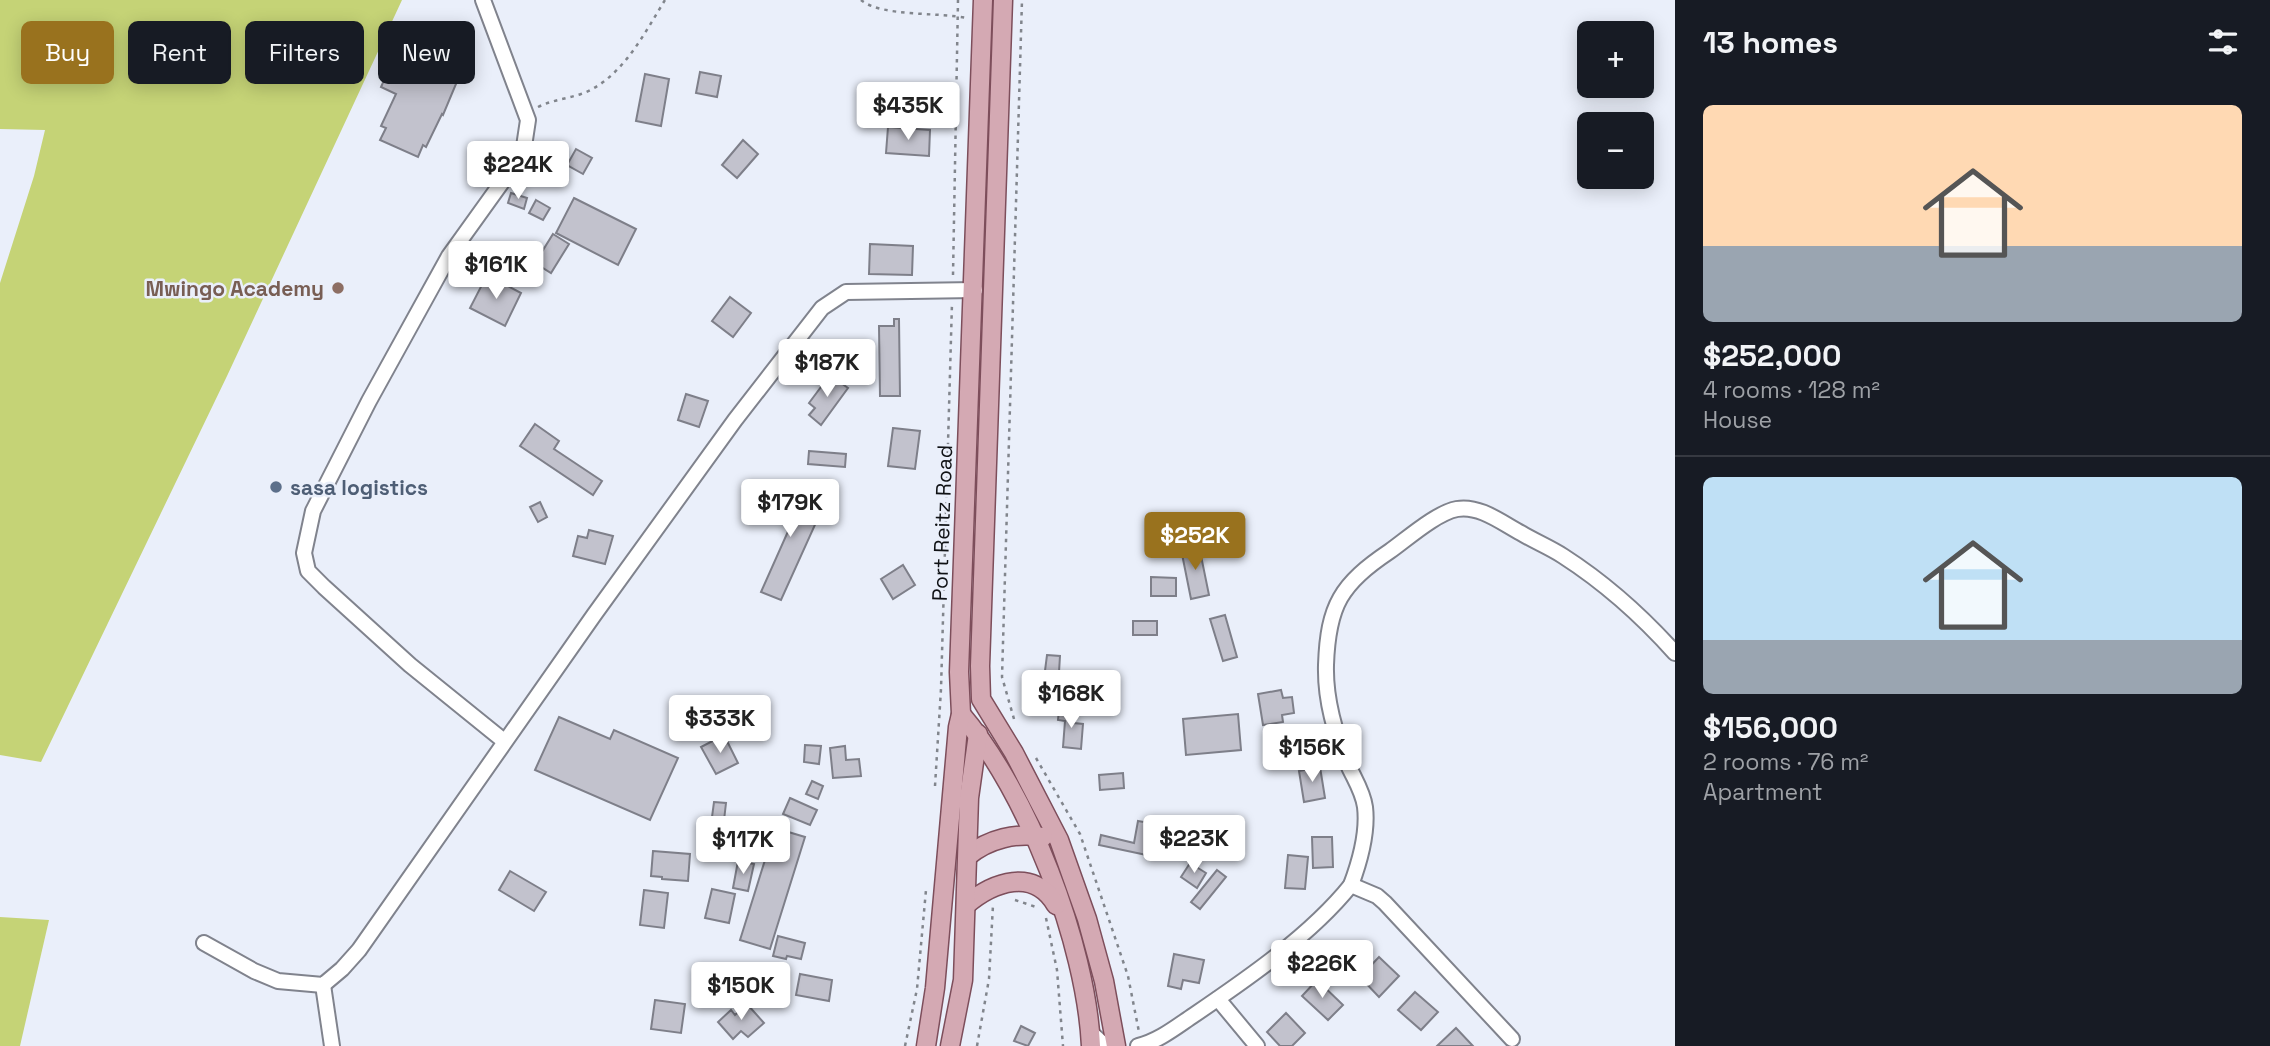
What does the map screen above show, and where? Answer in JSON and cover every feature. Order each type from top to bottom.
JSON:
[{"type":"main road","name":"Port Reitz Road","points":[[926,1046],[935,988],[961,714],[960,658],[975,290],[983,0]]},
{"type":"main road","points":[[1003,0],[981,699],[1014,752],[1059,840],[1087,919],[1104,981],[1114,1046]]},
{"type":"main road","points":[[961,714],[978,734],[1035,835],[1065,920],[1083,982],[1091,1039]]},
{"type":"main road","points":[[950,1046],[963,981],[970,798],[978,734]]},
{"type":"main road","points":[[968,856],[984,844],[1007,837],[1035,835],[1059,840]]},
{"type":"main road","points":[[966,905],[982,891],[1002,883],[1025,882],[1051,895],[1065,920]]},
{"type":"street","points":[[483,0],[528,120],[523,153],[449,256],[369,401],[313,511],[304,553],[308,571],[324,587],[392,649],[504,741]]},
{"type":"street","points":[[204,943],[278,981],[323,985],[342,970],[359,950],[504,741],[735,420],[822,308],[846,292],[975,290]]},
{"type":"street","points":[[1144,1045],[1218,999],[1305,933],[1335,905],[1351,885],[1362,849],[1366,824],[1364,806],[1360,788],[1331,720],[1326,689],[1326,665],[1336,606],[1344,589],[1364,569],[1442,516],[1457,509],[1473,510],[1491,516],[1561,555],[1601,582],[1628,604],[1675,653]]},
{"type":"street","points":[[978,734],[981,699]]},
{"type":"street","points":[[1351,885],[1385,903],[1512,1038]]},
{"type":"street","points":[[323,985],[332,1046]]},
{"type":"street","points":[[1218,999],[1257,1046]]},
{"type":"street","points":[[1091,1039],[1114,1046]]},
{"type":"path","points":[[528,120],[539,107],[581,94],[612,74],[627,58],[665,0]]},
{"type":"path","points":[[862,0],[871,6],[896,11],[984,21]]},
{"type":"path","points":[[935,791],[941,689],[958,0]]},
{"type":"path","points":[[1014,720],[1002,677],[1022,0]]},
{"type":"path","points":[[1034,754],[1080,834],[1128,976],[1144,1045]]},
{"type":"path","points":[[905,1046],[917,989],[927,883]]},
{"type":"path","points":[[1015,899],[1045,911],[1057,970],[1063,1046]]},
{"type":"path","points":[[977,1046],[989,979],[993,904]]},
{"type":"green space","points":[[0,0],[402,0],[392,21],[378,21],[378,52],[364,82],[364,21],[245,21],[245,84],[363,84],[227,376],[41,762],[0,755],[0,283],[34,176],[45,130],[0,129]]},
{"type":"green space","points":[[0,917],[49,920],[20,1046],[0,1046]]},
{"type":"building","points":[[700,72],[721,76],[717,97],[696,93]]},
{"type":"building","points":[[645,74],[669,79],[661,126],[636,121]]},
{"type":"building","points":[[382,84],[456,84],[443,115],[418,157],[380,140],[386,128],[381,126],[396,94],[381,87]]},
{"type":"building","points":[[888,127],[930,130],[929,156],[886,153]]},
{"type":"building","points":[[743,140],[758,154],[737,178],[722,165]]},
{"type":"building","points":[[576,149],[592,158],[583,174],[567,165]]},
{"type":"building","points":[[511,193],[527,198],[524,209],[508,203]]},
{"type":"building","points":[[574,198],[636,229],[618,265],[556,233]]},
{"type":"building","points":[[536,200],[550,208],[543,220],[529,213]]},
{"type":"building","points":[[553,234],[569,244],[551,273],[535,263]]},
{"type":"building","points":[[870,244],[913,246],[912,275],[869,274]]},
{"type":"building","points":[[487,275],[521,293],[505,326],[470,308]]},
{"type":"building","points":[[730,297],[751,313],[733,337],[712,321]]},
{"type":"building","points":[[894,319],[899,319],[900,396],[880,396],[879,326],[894,326]]},
{"type":"building","points":[[830,375],[848,388],[821,425],[809,415],[815,408],[809,403]]},
{"type":"building","points":[[686,394],[708,401],[699,427],[678,420]]},
{"type":"building","points":[[535,424],[559,441],[554,449],[602,481],[593,495],[520,446]]},
{"type":"building","points":[[893,428],[920,431],[915,469],[888,466]]},
{"type":"building","points":[[809,451],[846,454],[845,467],[808,464]]},
{"type":"building","points":[[776,486],[823,507],[781,600],[761,592],[794,518],[767,506]]},
{"type":"building","points":[[540,502],[547,517],[538,522],[530,507]]},
{"type":"building","points":[[589,530],[613,536],[605,564],[573,556],[578,536],[587,538]]},
{"type":"building","points":[[1199,546],[1209,595],[1191,599],[1181,549]]},
{"type":"building","points":[[903,565],[915,585],[893,599],[881,579]]},
{"type":"building","points":[[1151,577],[1176,578],[1176,596],[1151,596]]},
{"type":"building","points":[[1225,615],[1237,657],[1223,661],[1210,619]]},
{"type":"building","points":[[1133,621],[1157,621],[1157,635],[1133,635]]},
{"type":"building","points":[[1047,655],[1060,656],[1059,672],[1076,674],[1073,697],[1042,694]]},
{"type":"building","points":[[1086,674],[1108,679],[1105,697],[1082,693]]},
{"type":"building","points":[[1281,690],[1283,698],[1292,697],[1294,713],[1282,715],[1283,722],[1263,725],[1258,694]]},
{"type":"building","points":[[1059,710],[1075,711],[1074,723],[1083,724],[1081,749],[1063,747],[1065,721],[1058,720]]},
{"type":"building","points":[[1238,714],[1241,750],[1186,755],[1183,719]]},
{"type":"building","points":[[559,717],[610,739],[614,730],[678,758],[650,820],[535,770]]},
{"type":"building","points":[[724,735],[738,763],[716,774],[701,747]]},
{"type":"building","points":[[805,745],[821,746],[819,764],[804,762]]},
{"type":"building","points":[[845,746],[846,760],[859,759],[861,776],[833,778],[830,748]]},
{"type":"building","points":[[1320,767],[1325,798],[1304,802],[1299,771]]},
{"type":"building","points":[[1123,773],[1124,788],[1100,790],[1099,775]]},
{"type":"building","points":[[812,781],[823,786],[818,799],[806,794]]},
{"type":"building","points":[[790,798],[817,810],[810,825],[783,814]]},
{"type":"building","points":[[714,802],[726,803],[723,829],[734,830],[732,850],[708,847]]},
{"type":"building","points":[[1138,821],[1161,825],[1156,857],[1099,845],[1101,835],[1134,843]]},
{"type":"building","points":[[775,828],[805,837],[770,949],[740,940]]},
{"type":"building","points":[[1312,837],[1332,837],[1333,867],[1313,868]]},
{"type":"building","points":[[653,851],[690,854],[688,881],[651,876]]},
{"type":"building","points":[[1288,855],[1308,857],[1305,889],[1285,888]]},
{"type":"building","points":[[738,861],[754,864],[748,891],[733,888]]},
{"type":"building","points":[[1190,863],[1206,873],[1197,888],[1181,877]]},
{"type":"building","points":[[1217,870],[1226,877],[1200,909],[1191,902]]},
{"type":"building","points":[[510,871],[546,892],[534,911],[499,890]]},
{"type":"building","points":[[712,889],[735,894],[729,923],[705,918]]},
{"type":"building","points":[[644,890],[668,893],[664,928],[640,925]]},
{"type":"building","points":[[778,936],[805,943],[801,959],[773,956]]},
{"type":"building","points":[[1174,954],[1204,960],[1199,983],[1183,980],[1181,989],[1168,986]]},
{"type":"building","points":[[1379,957],[1399,976],[1379,997],[1360,977]]},
{"type":"building","points":[[800,974],[832,980],[829,1001],[796,995]]},
{"type":"building","points":[[1317,980],[1343,1005],[1328,1020],[1302,996]]},
{"type":"building","points":[[1415,992],[1438,1012],[1421,1030],[1398,1010]]},
{"type":"building","points":[[655,1000],[685,1004],[681,1033],[651,1029]]},
{"type":"building","points":[[747,1004],[764,1023],[748,1037],[741,1031],[733,1039],[718,1022],[731,1010],[735,1015]]},
{"type":"building","points":[[1286,1013],[1305,1033],[1292,1046],[1280,1046],[1267,1032]]},
{"type":"building","points":[[1021,1026],[1035,1033],[1028,1046],[1014,1041]]},
{"type":"building","points":[[1456,1028],[1473,1046],[1437,1046]]},
{"type":"place","name":"Mwingo Academy","points":[[338,288]]},
{"type":"place","name":"sasa logistics","points":[[276,487]]}]
